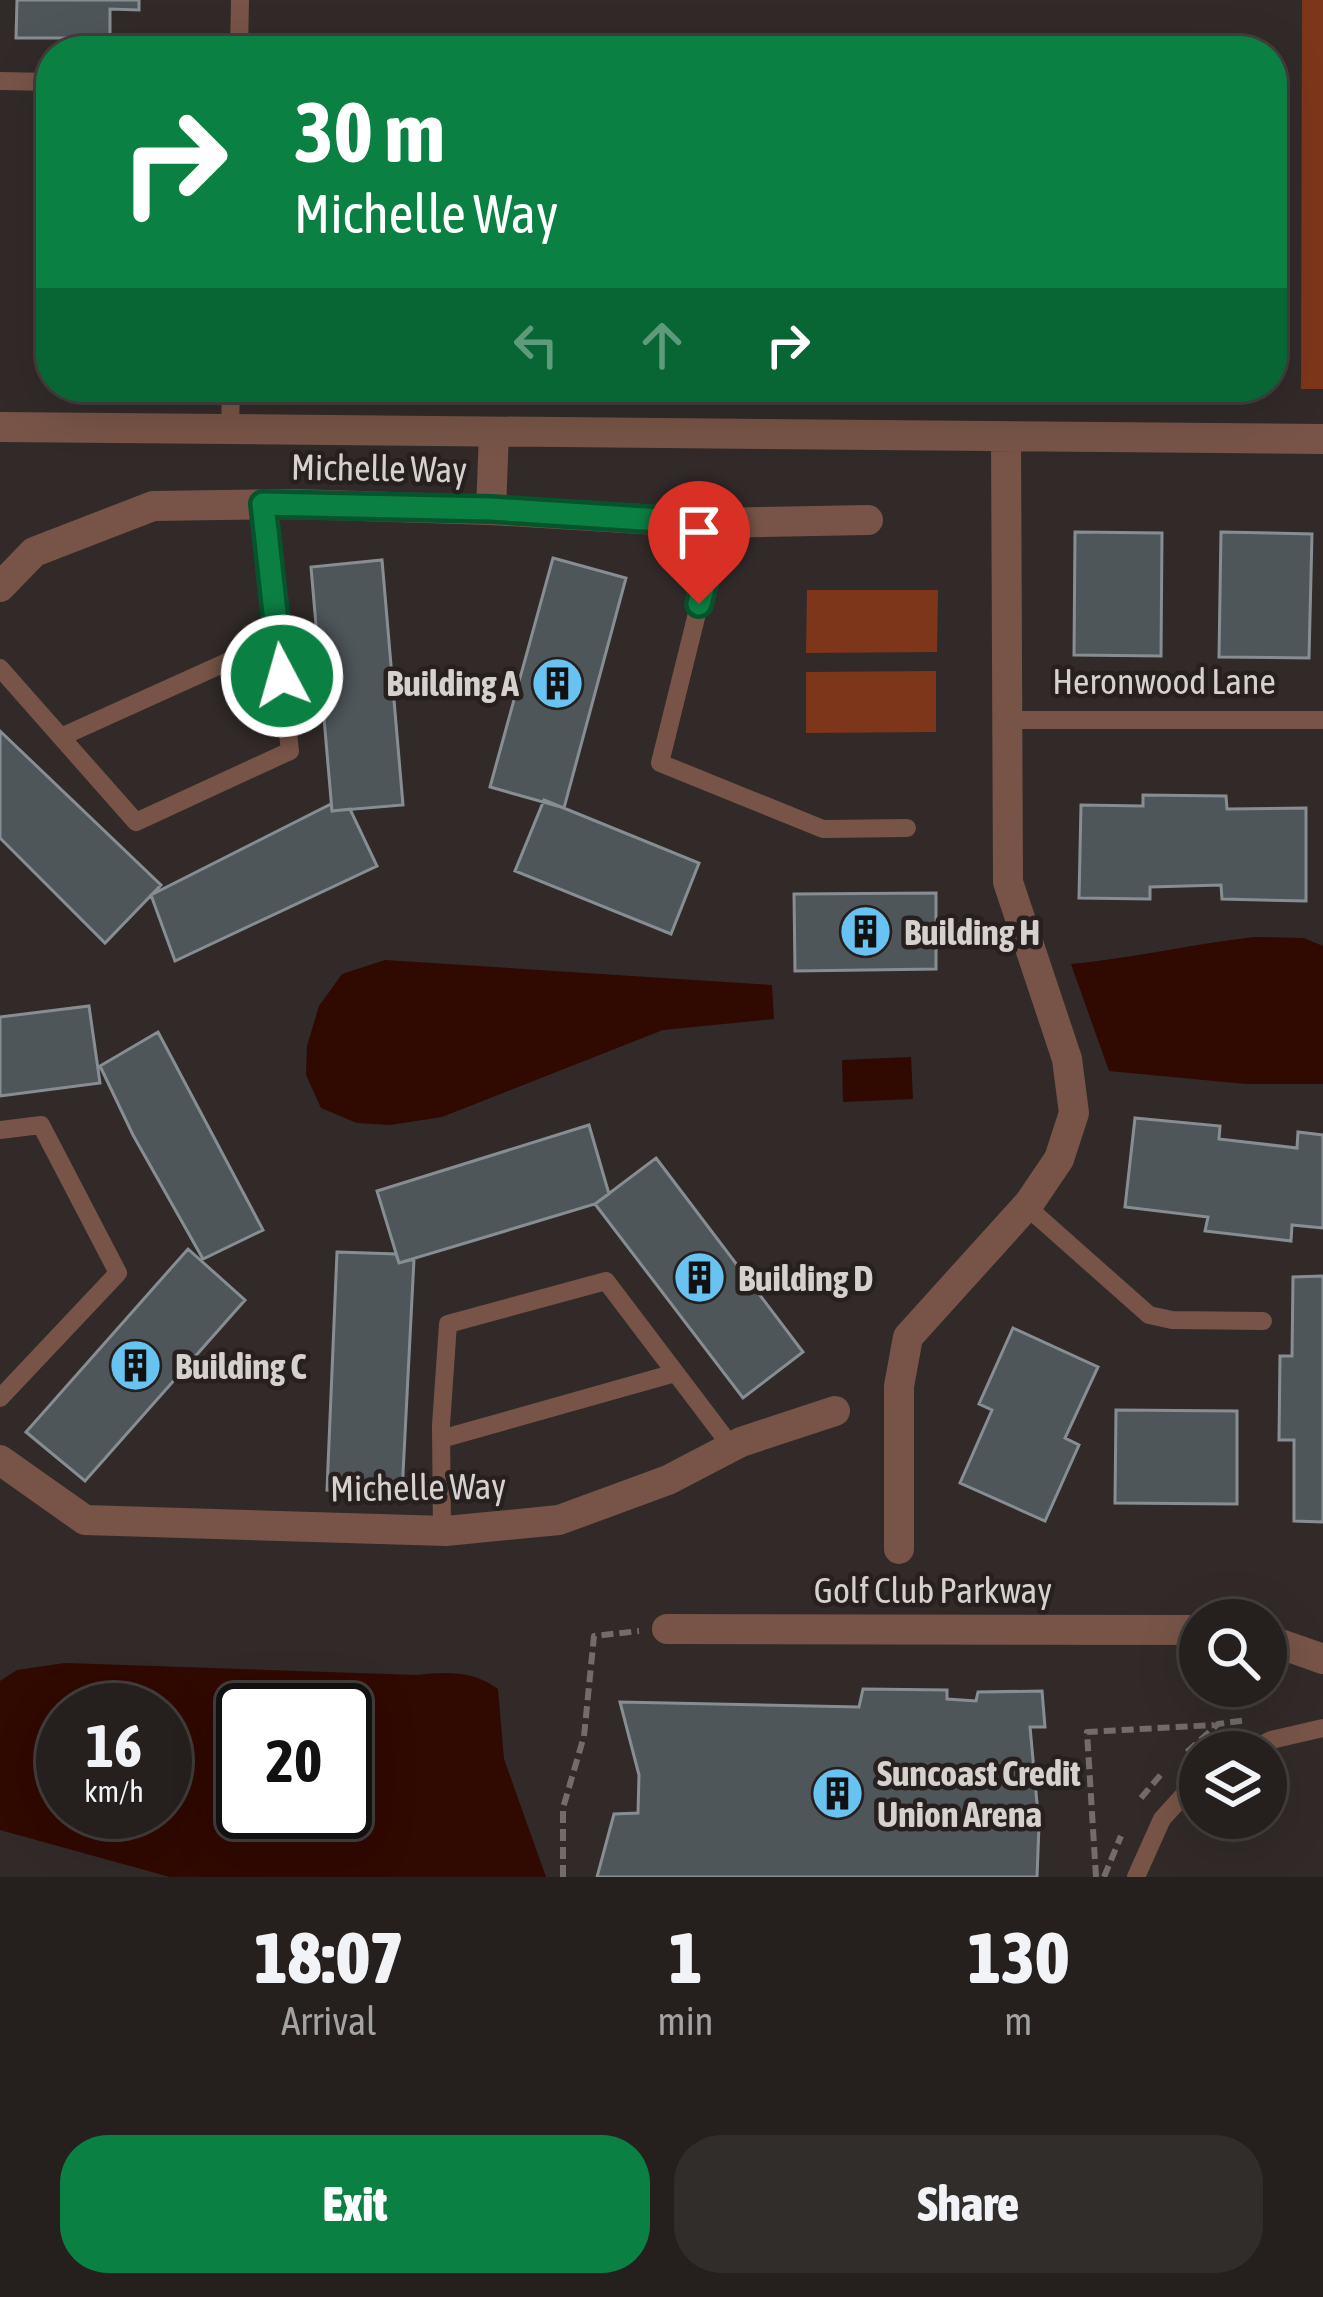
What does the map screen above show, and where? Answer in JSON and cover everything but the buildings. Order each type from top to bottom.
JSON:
[{"type":"street","points":[[0,428],[1323,439]]},
{"type":"street","name":"Michelle Way","points":[[491,509],[494,432]]},
{"type":"street","name":"Heronwood Lane","points":[[898,1549],[899,1386],[908,1337],[1026,1206],[1059,1159],[1074,1113],[1067,1060],[1008,882],[1006,437]]},
{"type":"street","name":"Michelle Way","points":[[0,587],[34,552],[153,506],[491,509],[706,523],[868,520]]},
{"type":"street","name":"Michelle Way","points":[[0,1460],[85,1520],[442,1532],[559,1520],[668,1480],[731,1447],[835,1411]]},
{"type":"street","name":"Golf Club Parkway","points":[[667,1629],[1179,1630]]},
{"type":"street","points":[[1287,1646],[1323,1659]]},
{"type":"lane","points":[[240,36],[241,0]]},
{"type":"lane","points":[[0,81],[36,82]]},
{"type":"lane","points":[[230,430],[231,402]]},
{"type":"lane","points":[[0,668],[136,822],[290,751],[263,504]]},
{"type":"lane","points":[[706,523],[709,565],[660,763],[823,829],[907,828]]},
{"type":"lane","points":[[61,737],[278,639]]},
{"type":"lane","name":"Heronwood Lane","points":[[1007,720],[1321,720]]},
{"type":"lane","points":[[0,1130],[41,1125],[118,1273],[0,1398]]},
{"type":"lane","points":[[1026,1206],[1149,1315],[1172,1320],[1263,1321]]},
{"type":"lane","points":[[442,1532],[441,1439],[448,1324],[606,1281],[731,1447]]},
{"type":"lane","points":[[441,1439],[675,1372]]},
{"type":"lane","points":[[1287,1736],[1323,1728]]},
{"type":"lane","points":[[1136,1877],[1162,1819],[1179,1800]]},
{"type":"path","points":[[563,1877],[563,1808],[584,1736],[594,1636],[667,1629]]},
{"type":"path","points":[[1096,1877],[1088,1732],[1218,1724]]},
{"type":"shaded area","points":[[1302,0],[1323,0],[1323,389],[1301,389]]},
{"type":"shaded area","points":[[807,590],[938,590],[937,652],[806,653]]},
{"type":"shaded area","points":[[936,671],[936,732],[806,733],[806,672]]},
{"type":"shaded area","points":[[1254,937],[1304,938],[1323,946],[1323,1084],[1246,1084],[1109,1071],[1071,964]]},
{"type":"shaded area","points":[[385,960],[772,985],[774,1019],[663,1030],[442,1117],[390,1125],[357,1123],[321,1108],[306,1075],[307,1046],[319,1006],[342,974]]},
{"type":"shaded area","points":[[911,1057],[913,1099],[843,1102],[842,1060]]},
{"type":"shaded area","points":[[65,1663],[449,1673],[479,1678],[498,1689],[504,1759],[546,1877],[170,1877],[0,1830],[0,1681],[17,1670]]},
{"type":"place","name":"Building A","points":[[558,683]]},
{"type":"place","name":"Building H","points":[[865,932]]},
{"type":"place","name":"Building D","points":[[699,1278]]},
{"type":"place","name":"Building C","points":[[136,1366]]},
{"type":"place","name":"Suncoast Credit Union Arena","points":[[838,1794]]},
{"type":"route","points":[[282,676],[263,504],[491,509],[706,523],[709,565],[699,604]]}]
